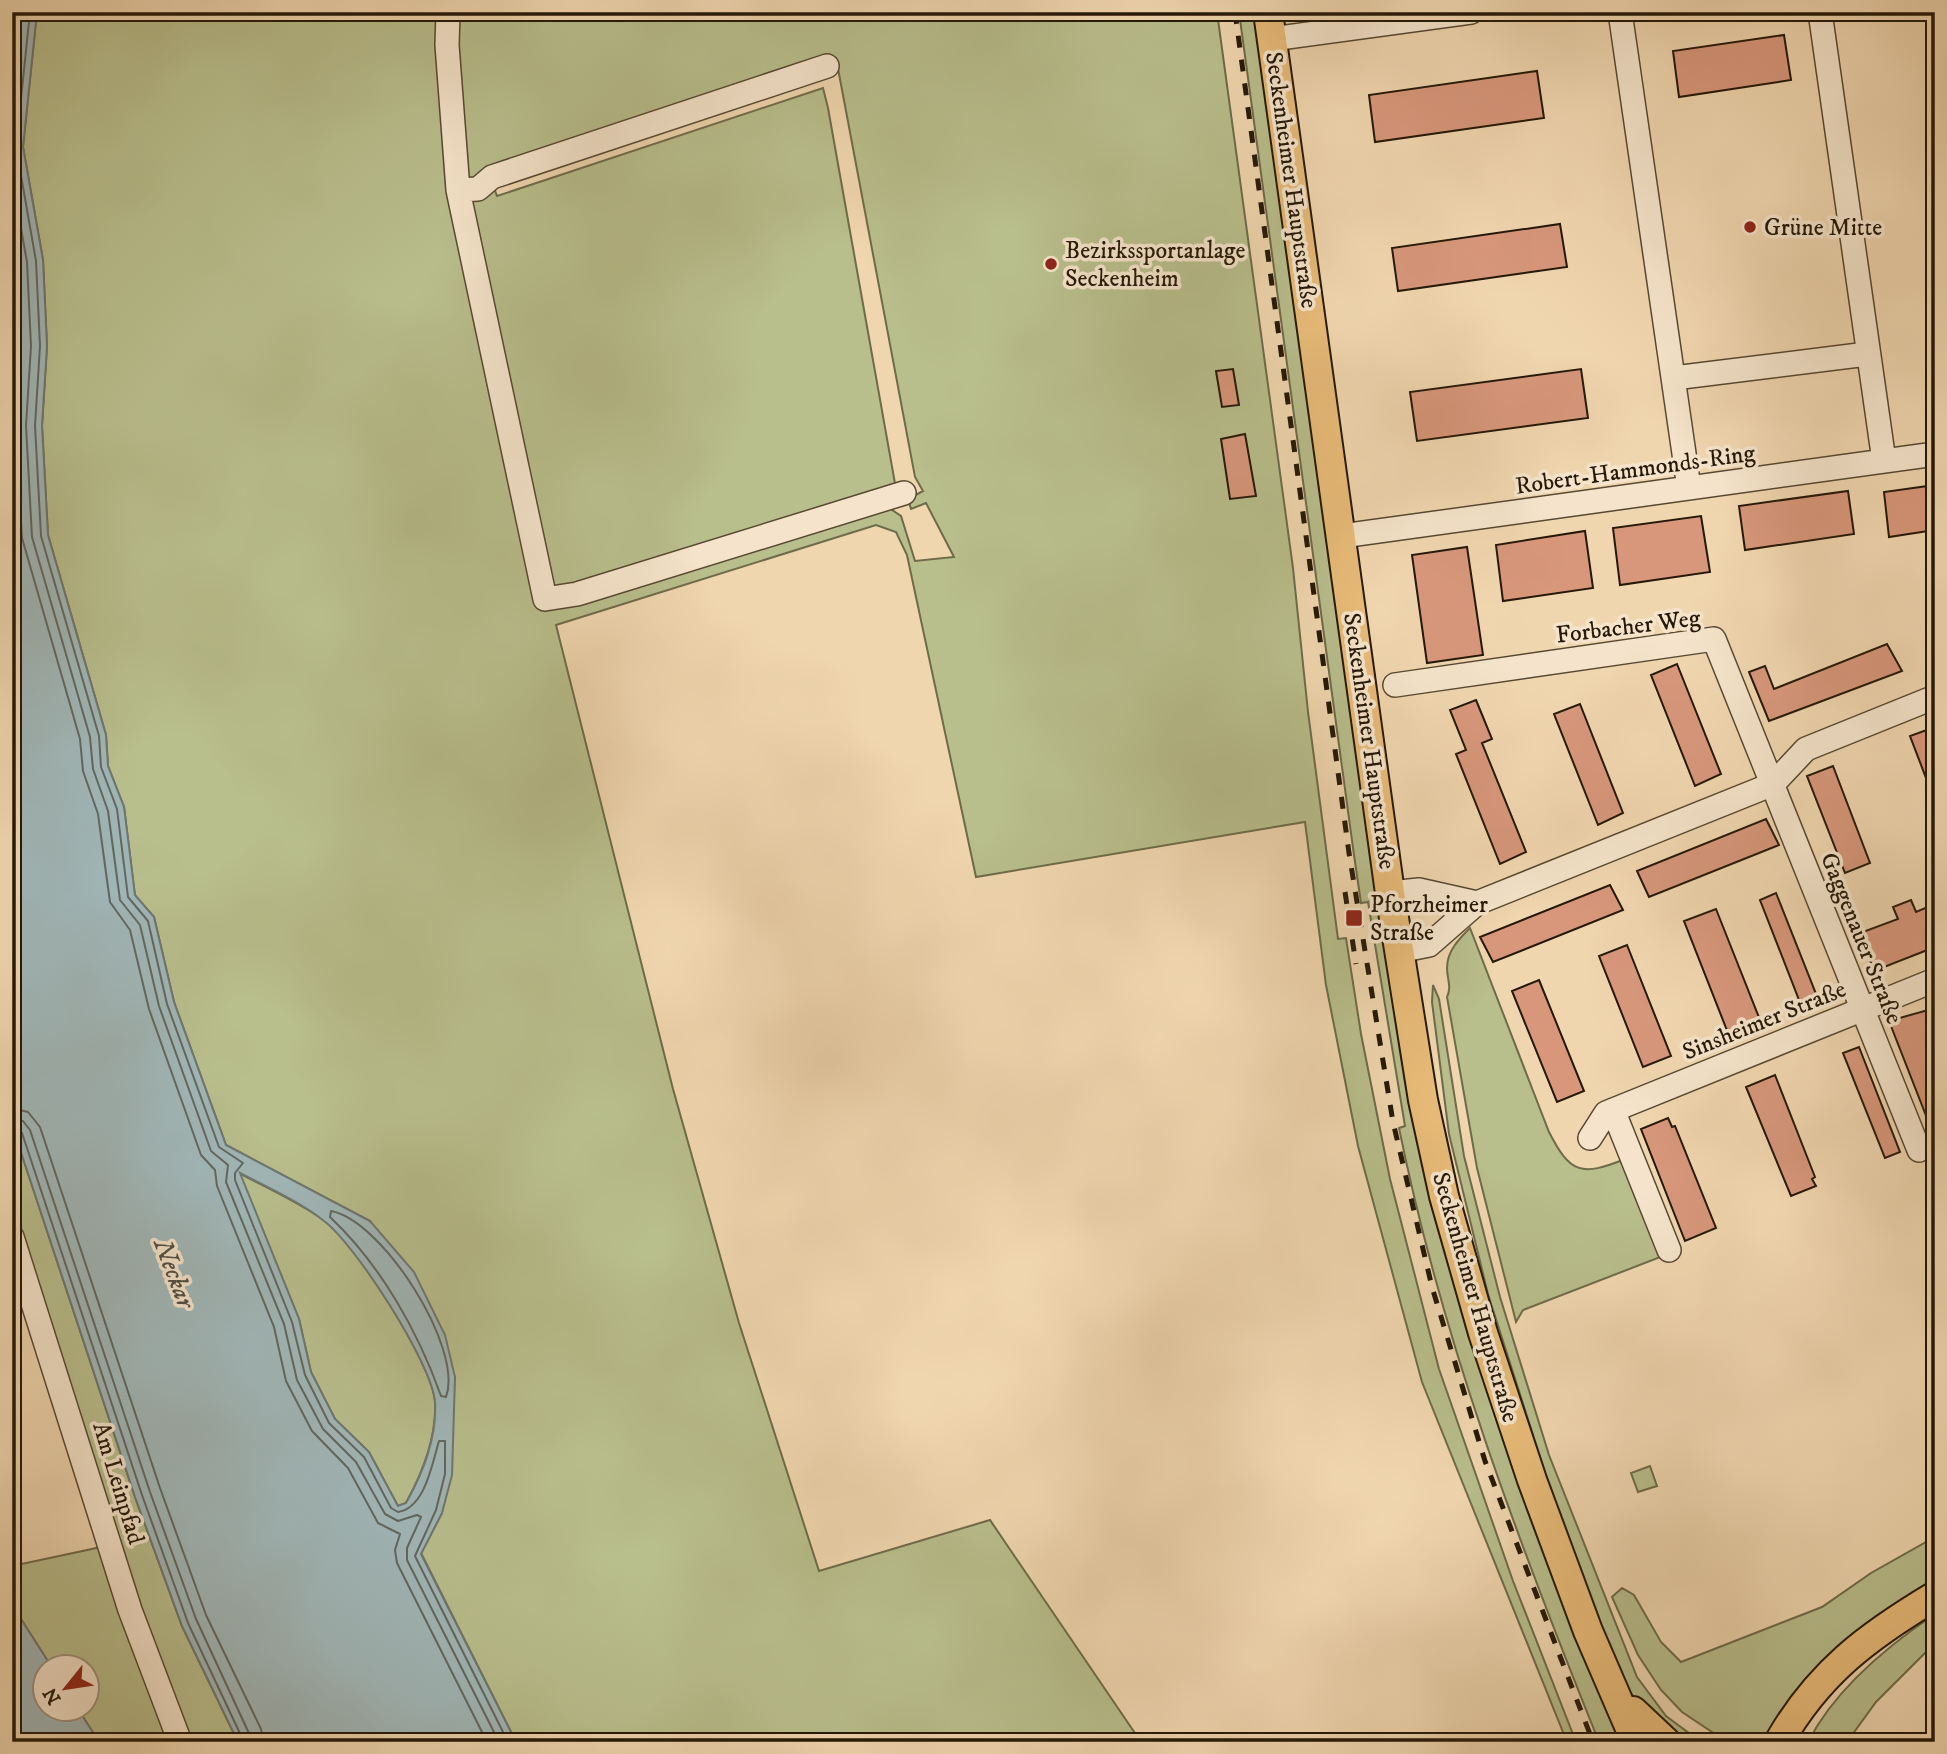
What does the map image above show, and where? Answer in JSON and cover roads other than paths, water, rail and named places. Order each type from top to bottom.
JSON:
[{"type":"main road","name":"Seckenheimer Hauptstraße","points":[[1270,26],[1390,893],[1423,1100],[1444,1196],[1483,1333],[1532,1480],[1588,1631],[1629,1726],[1641,1742]]},
{"type":"main road","points":[[1779,1742],[1793,1717],[1825,1678],[1874,1633],[1934,1596]]},
{"type":"main road","points":[[1800,1742],[1843,1681],[1934,1596]]},
{"type":"main road","points":[[1616,1694],[1666,1742]]},
{"type":"street","points":[[448,12],[447,45],[457,190],[545,599],[577,594],[905,493]]},
{"type":"street","points":[[1270,26],[1471,12]]},
{"type":"street","points":[[1620,12],[1689,488]]},
{"type":"street","points":[[1820,12],[1884,461]]},
{"type":"street","points":[[457,190],[478,188],[492,177],[827,66]]},
{"type":"street","points":[[1674,378],[1867,354]]},
{"type":"street","name":"Robert-Hammonds-Ring","points":[[1342,536],[1935,454]]},
{"type":"street","name":"Forbacher Weg","points":[[1395,685],[1714,639],[1773,784]]},
{"type":"street","points":[[1399,951],[1429,945],[1477,903],[1773,784],[1806,748],[1935,697]]},
{"type":"street","name":"Gaggenauer Straße","points":[[1773,784],[1919,1150]]},
{"type":"street","points":[[1390,893],[1419,890],[1477,903]]},
{"type":"street","name":"Sinsheimer Straße","points":[[1590,1138],[1606,1113],[1935,980]]},
{"type":"street","points":[[1613,1110],[1669,1250]]},
{"type":"street","name":"Am Leinpfad","points":[[12,1237],[130,1610],[180,1742]]},
{"type":"water","name":"Neckar","points":[[12,12],[37,12],[23,147],[43,260],[47,346],[42,426],[48,535],[106,735],[108,766],[124,807],[135,895],[154,917],[174,1002],[226,1145],[370,1221],[414,1272],[445,1335],[455,1377],[452,1475],[442,1513],[421,1554],[516,1742],[238,1742],[182,1626],[135,1497],[12,1125]],"holes":[[[240,1173],[305,1207],[338,1234],[372,1278],[421,1360],[435,1402],[434,1429],[423,1467],[406,1503],[398,1506],[369,1452],[335,1419],[311,1372],[299,1319]]]},
{"type":"water","points":[[12,1605],[42,1652],[32,1652],[32,1722],[86,1722],[99,1742],[12,1742]]},
{"type":"railway","points":[[1235,12],[1349,853],[1393,1122],[1432,1287],[1485,1461],[1593,1742]]},
{"type":"railway","points":[[1345,892],[1356,964]]},
{"type":"place","name":"Grüne Mitte","points":[[1750,227]]},
{"type":"place","name":"Bezirkssportanlage Seckenheim","points":[[1051,264]]},
{"type":"place","name":"Pforzheimer Straße","points":[[1354,918]]}]
